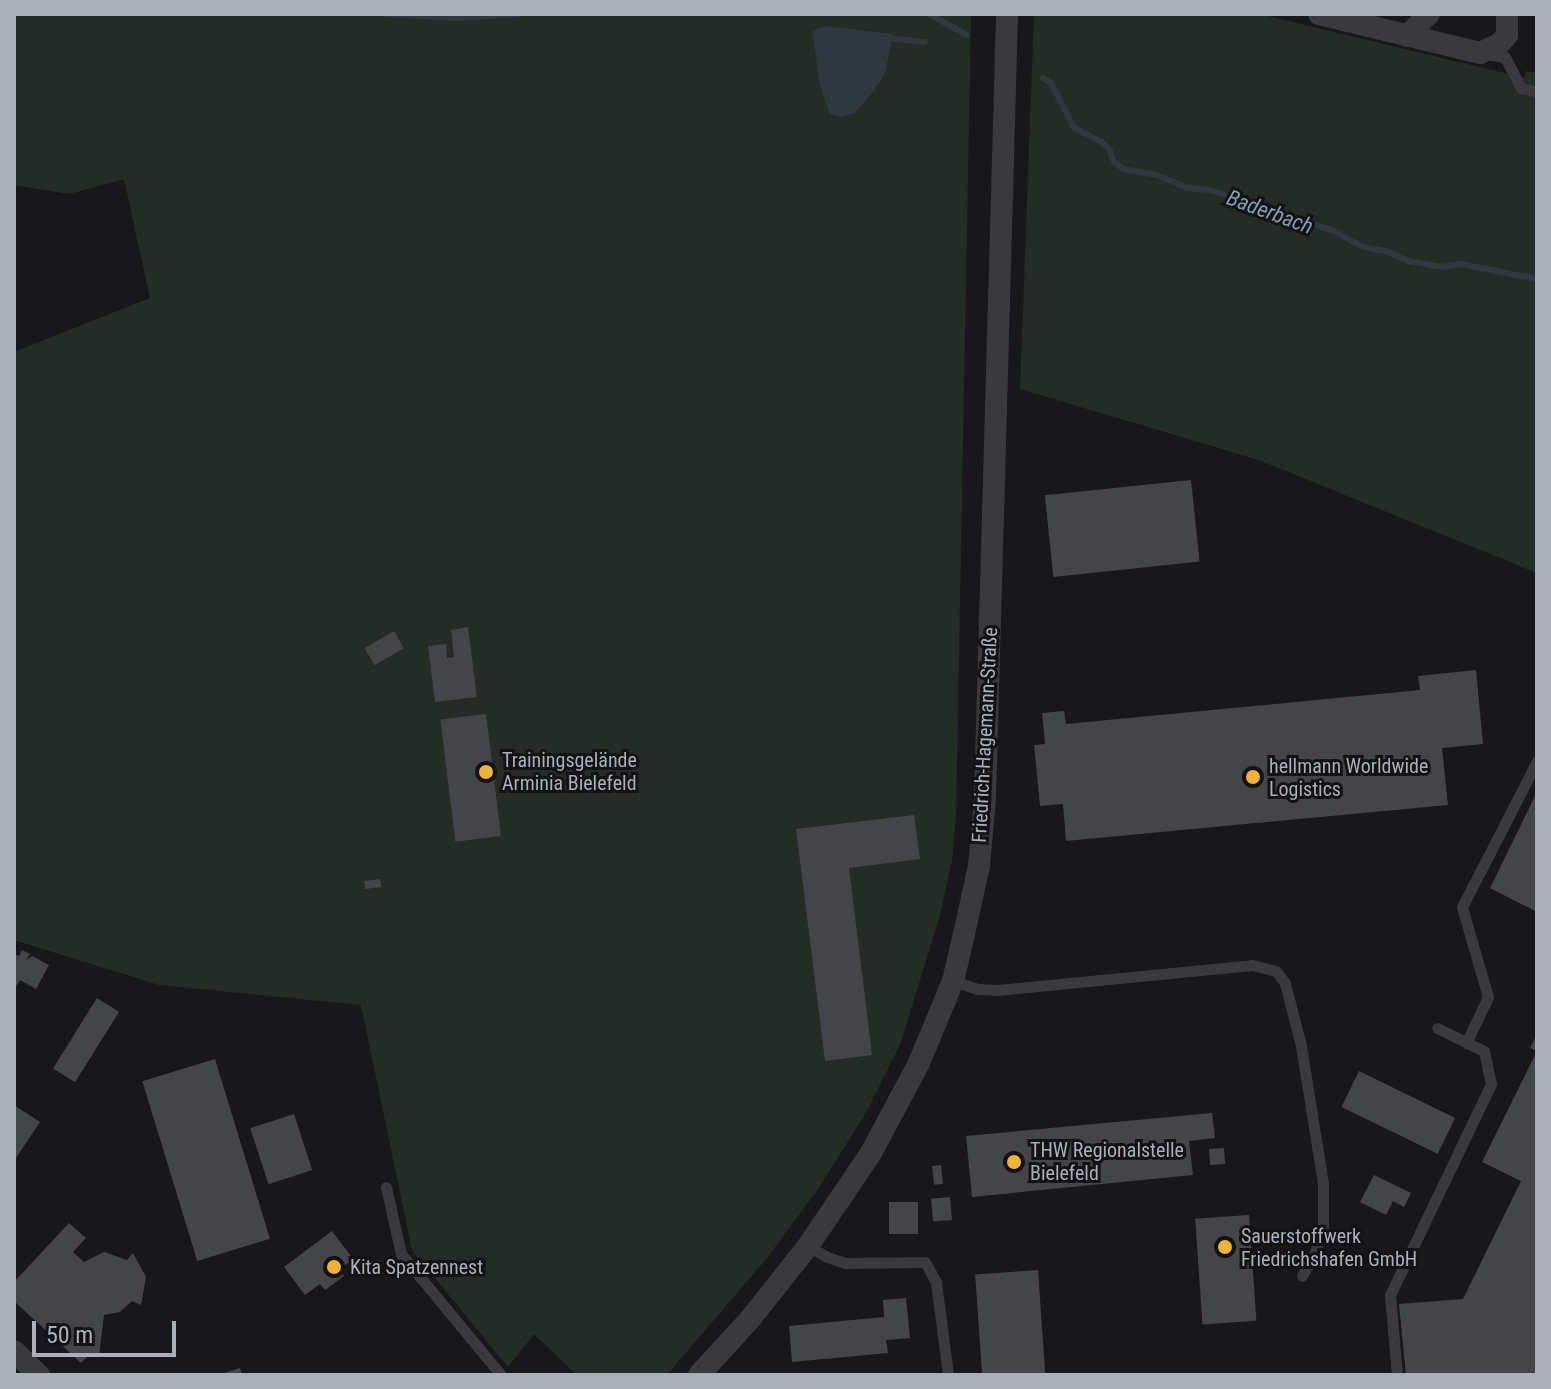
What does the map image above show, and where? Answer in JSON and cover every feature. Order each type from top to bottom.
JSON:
[{"type":"street","name":"Friedrich-Hagemann-Straße","points":[[699,1375],[751,1318],[808,1246],[871,1153],[896,1108],[953,981],[979,866],[985,799],[1007,14]]},
{"type":"street","points":[[1319,14],[1480,53],[1499,44],[1507,35],[1507,14]]},
{"type":"street","points":[[1407,36],[1429,14]]},
{"type":"street","points":[[14,1351],[39,1375]]},
{"type":"lane","points":[[1480,53],[1505,57],[1521,88],[1537,92]]},
{"type":"lane","points":[[1466,1043],[1488,997],[1462,907],[1537,761]]},
{"type":"lane","points":[[953,981],[977,989],[998,990],[1252,965],[1276,971],[1285,983],[1301,1046],[1323,1184],[1323,1226],[1314,1255],[1302,1276]]},
{"type":"lane","points":[[1397,1375],[1390,1295],[1491,1084],[1484,1051],[1437,1028]]},
{"type":"lane","points":[[386,1187],[401,1254],[501,1375]]},
{"type":"lane","points":[[808,1246],[846,1263],[925,1262],[936,1282],[948,1375]]},
{"type":"shaded area","points":[[14,14],[971,14],[956,816],[952,861],[940,915],[901,1042],[866,1113],[818,1189],[767,1258],[667,1375],[577,1375],[534,1334],[508,1367],[412,1250],[361,1005],[159,985],[14,940],[14,352],[150,298],[124,179],[69,194],[14,185]]},
{"type":"shaded area","points":[[1034,14],[1260,14],[1525,78],[1526,71],[1537,73],[1537,573],[1259,460],[1020,389]]},
{"type":"shaded area","points":[[824,26],[893,34],[885,73],[874,91],[855,113],[842,117],[829,114],[820,84],[812,31]]},
{"type":"building","points":[[1191,480],[1200,562],[1053,577],[1045,495]]},
{"type":"building","points":[[468,627],[477,697],[435,702],[428,646],[446,644],[447,658],[454,657],[451,630]]},
{"type":"building","points":[[394,631],[404,648],[375,665],[365,648]]},
{"type":"building","name":"hellmann Worldwide Logistics","points":[[1476,670],[1483,744],[1442,748],[1448,805],[1066,841],[1063,804],[1040,806],[1034,745],[1045,744],[1042,713],[1064,711],[1066,724],[1420,690],[1418,676]]},
{"type":"building","points":[[486,714],[501,836],[455,842],[440,720]]},
{"type":"building","points":[[1537,792],[1537,912],[1490,888]]},
{"type":"building","points":[[914,815],[920,859],[849,868],[872,1055],[825,1061],[796,829]]},
{"type":"building","points":[[380,879],[381,887],[365,889],[364,881]]},
{"type":"building","points":[[22,950],[30,954],[26,960],[32,956],[49,965],[36,989],[20,980],[14,990],[14,954],[19,956]]},
{"type":"building","points":[[97,998],[119,1012],[75,1082],[53,1068]]},
{"type":"building","points":[[1537,1034],[1537,1051],[1530,1048]]},
{"type":"building","points":[[1537,1051],[1537,1375],[1406,1375],[1399,1304],[1463,1299],[1521,1181],[1482,1162]]},
{"type":"building","points":[[215,1059],[270,1239],[197,1261],[142,1081]]},
{"type":"building","points":[[1359,1071],[1455,1118],[1438,1154],[1341,1107]]},
{"type":"building","points":[[14,1105],[40,1122],[14,1161]]},
{"type":"building","points":[[1212,1113],[1215,1138],[1189,1141],[1193,1175],[972,1197],[966,1136]]},
{"type":"building","points":[[294,1114],[312,1170],[268,1184],[250,1128]]},
{"type":"building","points":[[1224,1148],[1225,1164],[1210,1165],[1209,1149]]},
{"type":"building","points":[[941,1165],[943,1184],[934,1185],[932,1166]]},
{"type":"building","points":[[1374,1175],[1411,1193],[1404,1207],[1393,1201],[1386,1215],[1360,1202]]},
{"type":"building","points":[[950,1197],[952,1220],[933,1222],[931,1199]]},
{"type":"building","points":[[889,1202],[918,1202],[918,1234],[889,1234]]},
{"type":"building","name":"Sauerstoffwerk Friedrichshafen GmbH","points":[[1249,1215],[1256,1321],[1203,1325],[1195,1219]]},
{"type":"building","points":[[69,1223],[86,1238],[73,1252],[84,1262],[104,1252],[127,1260],[133,1253],[146,1277],[141,1305],[132,1301],[120,1312],[104,1315],[99,1356],[88,1356],[81,1363],[14,1301],[14,1282]]},
{"type":"building","points":[[332,1231],[353,1259],[339,1270],[344,1276],[325,1290],[320,1284],[305,1295],[284,1267]]},
{"type":"building","points":[[1038,1270],[1045,1375],[982,1375],[975,1274]]},
{"type":"building","points":[[906,1298],[910,1338],[886,1340],[888,1353],[792,1362],[789,1326],[884,1317],[883,1300]]},
{"type":"building","points":[[240,1368],[242,1375],[221,1375],[221,1374]]},
{"type":"waterway","name":"Baderbach","points":[[386,14],[456,18],[520,14]]},
{"type":"waterway","name":"Baderbach","points":[[929,14],[967,35]]},
{"type":"waterway","name":"Baderbach","points":[[885,38],[925,42]]},
{"type":"waterway","name":"Baderbach","points":[[1043,78],[1051,83],[1074,128],[1102,142],[1110,150],[1113,161],[1123,169],[1157,175],[1188,188],[1210,190],[1334,231],[1363,247],[1386,251],[1408,261],[1442,267],[1461,264],[1537,279]]},
{"type":"place","name":"Trainingsgelände Arminia Bielefeld","points":[[486,772]]},
{"type":"place","name":"hellmann Worldwide Logistics","points":[[1253,777]]},
{"type":"place","name":"THW Regionalstelle Bielefeld","points":[[1014,1162]]},
{"type":"place","name":"Sauerstoffwerk Friedrichshafen GmbH","points":[[1225,1247]]},
{"type":"place","name":"Kita Spatzennest","points":[[334,1267]]}]
